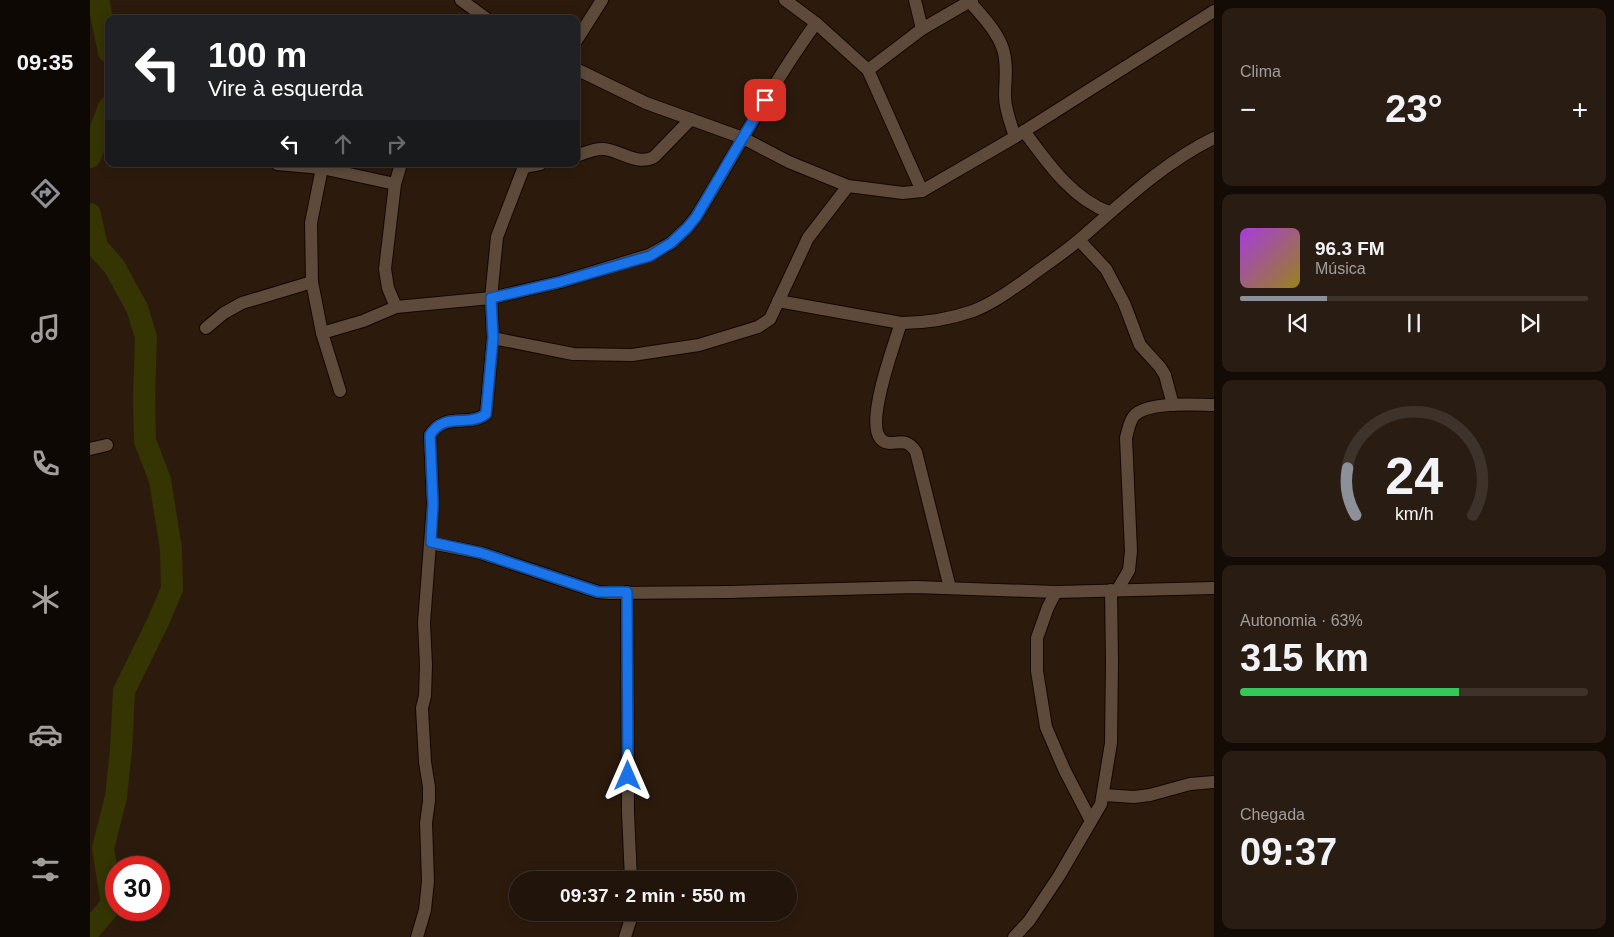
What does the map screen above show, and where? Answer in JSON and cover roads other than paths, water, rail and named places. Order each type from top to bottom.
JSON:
[{"type":"street","points":[[461,0],[481,12]]},
{"type":"street","points":[[580,34],[602,0]]},
{"type":"street","points":[[785,0],[816,23],[868,70],[922,191]]},
{"type":"street","points":[[916,0],[922,29]]},
{"type":"street","points":[[1210,0],[1214,6]]},
{"type":"street","points":[[868,70],[922,29],[971,1],[995,32],[1002,48],[1007,78],[1004,96],[1008,114],[1020,134],[1074,190],[1095,207],[1109,212]]},
{"type":"street","points":[[580,71],[646,103],[743,138],[789,162],[848,186],[903,192],[922,191],[1020,134],[1214,11]]},
{"type":"street","points":[[322,333],[363,321],[396,307],[491,298],[560,282],[650,256],[671,243],[696,217],[791,58],[816,23]]},
{"type":"street","points":[[580,155],[602,149],[640,161],[648,160],[654,157],[691,119]]},
{"type":"street","points":[[778,301],[901,323],[922,323],[974,311],[1007,292],[1079,240],[1109,212],[1154,175],[1214,138]]},
{"type":"street","points":[[311,167],[395,184]]},
{"type":"street","points":[[396,307],[388,288],[385,269],[395,184],[400,167]]},
{"type":"street","points":[[417,937],[425,910],[428,881],[426,823],[430,801],[425,762],[422,708],[425,696],[426,666],[424,623],[433,504],[430,435],[434,428],[443,422],[478,418],[486,414],[493,338],[491,298],[497,237],[523,167]]},
{"type":"street","points":[[322,168],[311,223],[312,282],[322,333],[340,391]]},
{"type":"street","points":[[493,338],[573,354],[632,356],[699,345],[758,327],[770,319],[808,238],[848,186]]},
{"type":"street","points":[[1079,240],[1106,269],[1124,303],[1140,345],[1160,367],[1164,375],[1172,405]]},
{"type":"street","points":[[206,328],[224,313],[242,303],[312,282]]},
{"type":"street","points":[[901,323],[880,388],[877,408],[878,434],[881,440],[886,443],[906,442],[912,445],[916,452],[950,588]]},
{"type":"street","points":[[1014,937],[1029,921],[1059,876],[1092,821],[1104,795],[1110,743],[1114,590],[1129,570],[1131,551],[1126,438],[1130,422],[1134,415],[1142,409],[1172,405],[1214,405]]},
{"type":"street","points":[[90,449],[107,445]]},
{"type":"street","points":[[431,542],[481,553],[598,592],[950,588],[1056,592],[1214,588]]},
{"type":"street","points":[[627,592],[628,812],[631,871]]},
{"type":"street","points":[[1056,592],[1036,638],[1037,671],[1046,727],[1064,769],[1092,821]]},
{"type":"street","points":[[1104,795],[1134,797],[1150,795],[1190,784],[1214,782]]},
{"type":"street","points":[[625,937],[630,921]]},
{"type":"waterway","points":[[98,0],[105,33]]},
{"type":"waterway","points":[[90,157],[105,118]]},
{"type":"waterway","points":[[90,214],[97,247],[114,266],[137,308],[146,337],[145,441],[160,480],[171,549],[172,589],[124,691],[116,797],[103,848],[112,904],[90,930]]}]
